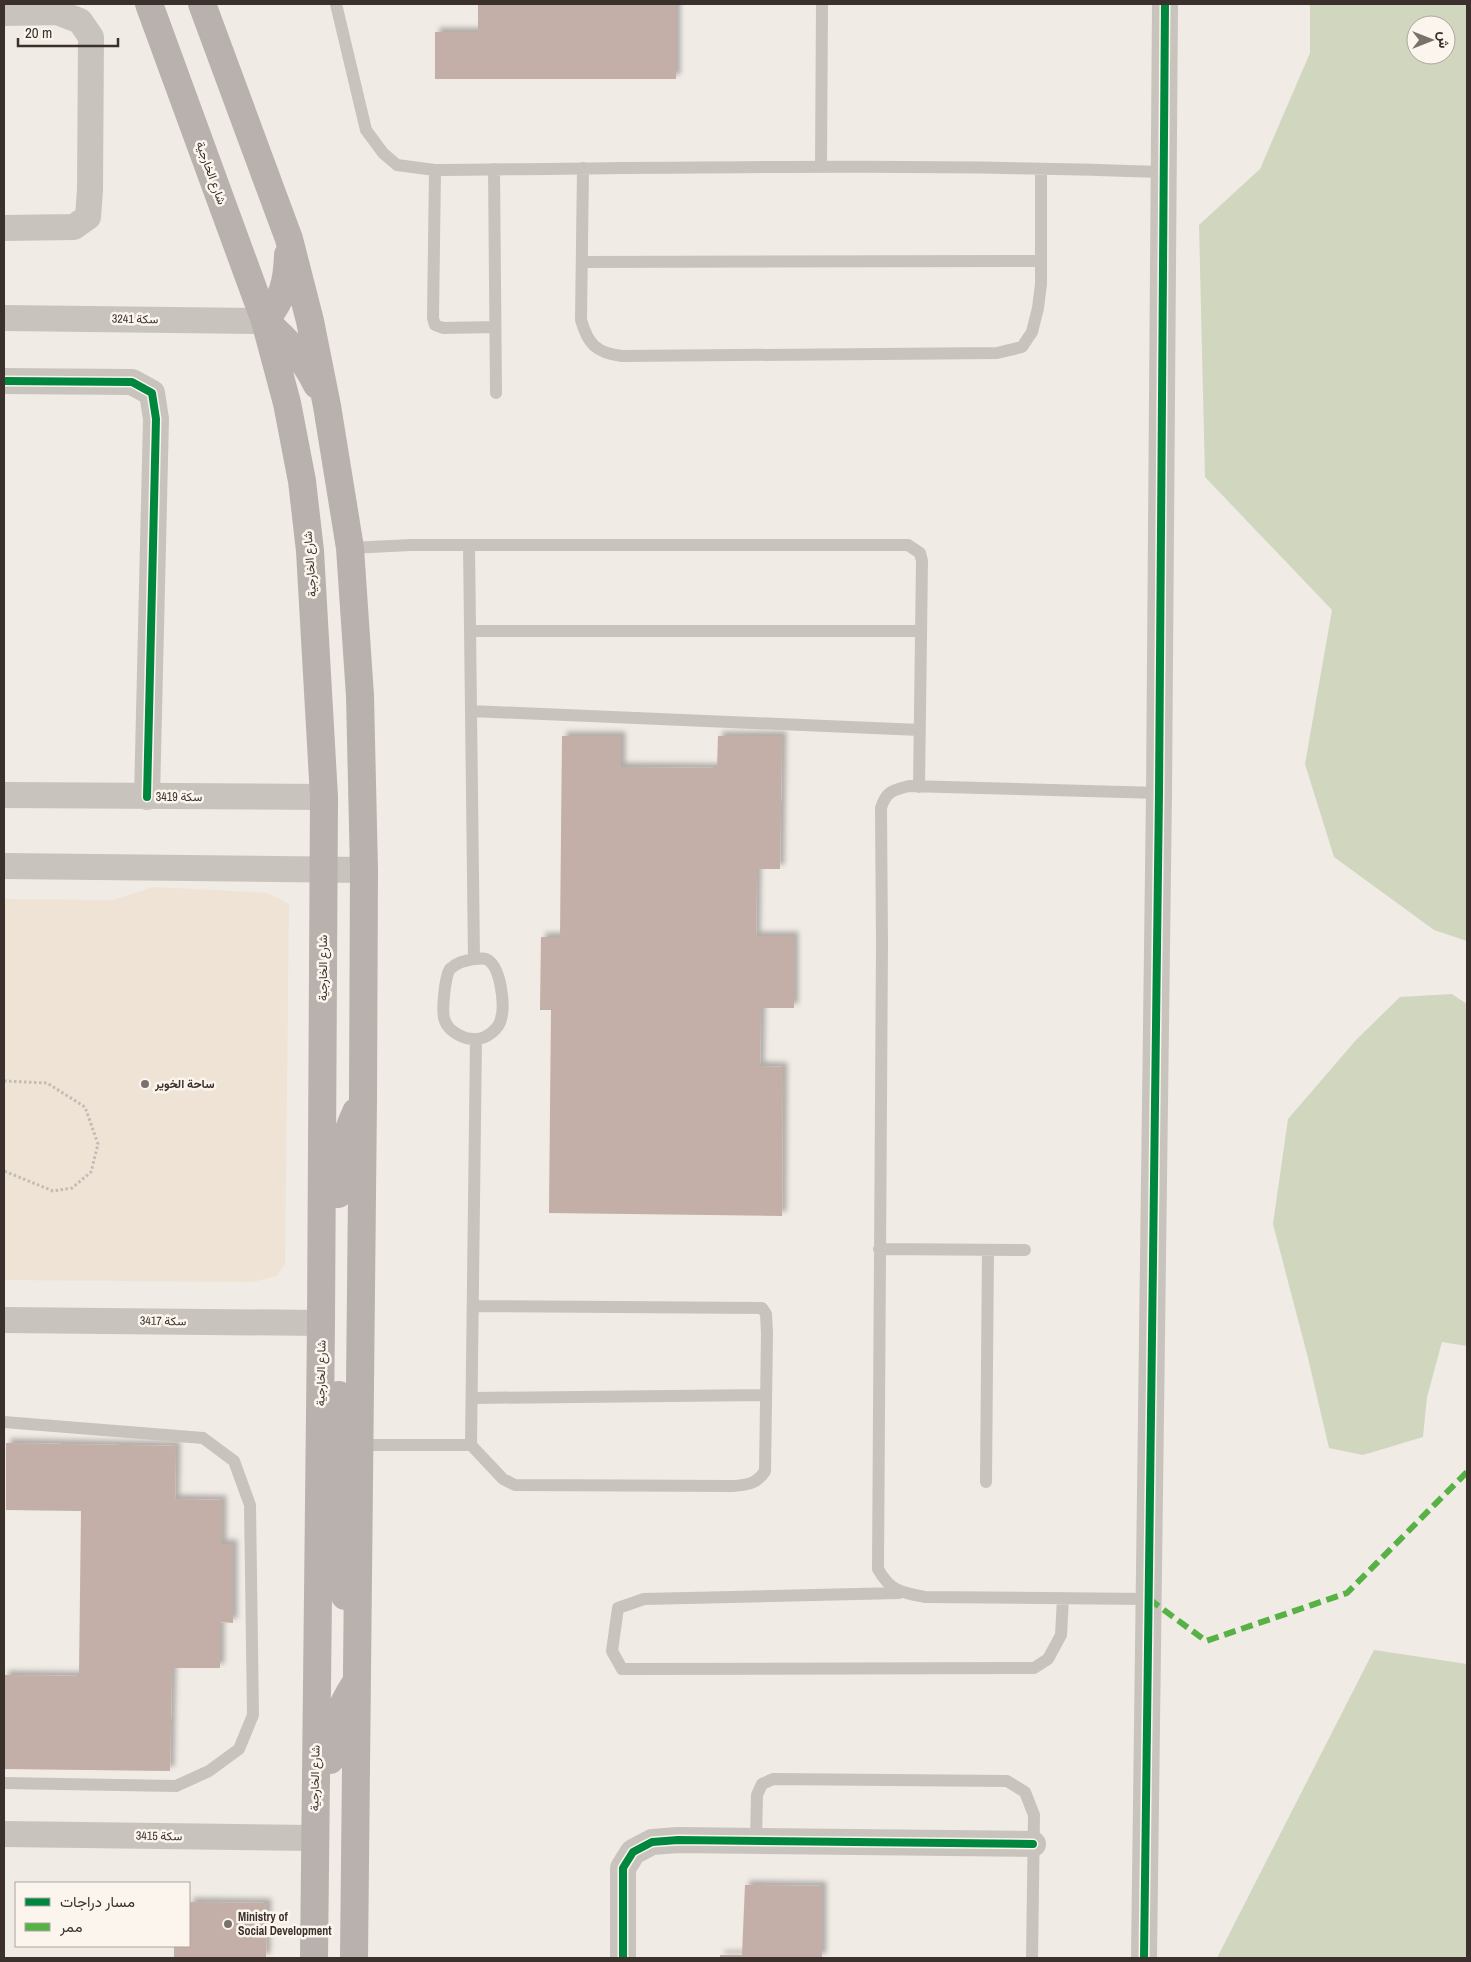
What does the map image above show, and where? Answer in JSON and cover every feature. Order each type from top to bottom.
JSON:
[{"type":"main road","name":"شارع الخارجية","points":[[149,4],[265,321],[287,403],[302,480],[310,550],[324,797],[321,1323],[314,1958]]},
{"type":"main road","points":[[202,4],[289,240],[310,321],[327,406],[350,548],[360,696],[364,870],[354,1958]]},
{"type":"main road","points":[[289,240],[288,278],[279,303],[265,321],[291,345],[312,374],[327,406]]},
{"type":"main road","points":[[358,1622],[346,1599],[340,1575],[339,1380],[337,1360],[332,1341],[321,1323],[331,1306],[337,1286],[338,1190],[341,1158],[349,1127],[363,1099]]},
{"type":"main road","points":[[331,1958],[330,1866],[324,1851],[314,1838],[324,1824],[329,1810],[331,1746],[335,1722],[344,1700],[357,1681]]},
{"type":"street","points":[[1144,1958],[1159,793],[1165,4]]},
{"type":"street","points":[[4,13],[58,12],[80,21],[91,37],[91,46],[90,190],[88,218],[74,227],[4,228]]},
{"type":"street","name":"سكة 3241","points":[[4,318],[265,321]]},
{"type":"street","points":[[4,381],[132,382],[152,393],[156,419],[147,797]]},
{"type":"street","name":"سكة 3419","points":[[4,795],[324,797]]},
{"type":"street","points":[[4,866],[364,870]]},
{"type":"street","name":"سكة 3417","points":[[4,1320],[321,1323]]},
{"type":"street","name":"سكة 3415","points":[[4,1834],[314,1838]]},
{"type":"street","points":[[623,1958],[623,1868],[633,1852],[652,1842],[756,1840],[1033,1844]]},
{"type":"lane","points":[[336,4],[366,130],[383,153],[397,165],[436,170],[821,167],[1163,172]]},
{"type":"lane","points":[[821,167],[822,4]]},
{"type":"lane","points":[[583,168],[581,320],[586,335],[596,348],[607,354],[632,356],[998,353],[1022,347],[1032,332],[1038,308],[1041,261],[1041,169]]},
{"type":"lane","points":[[436,170],[433,318],[436,325],[443,328],[495,327]]},
{"type":"lane","points":[[494,170],[496,393]]},
{"type":"lane","points":[[582,262],[1041,261]]},
{"type":"lane","points":[[350,548],[410,545],[908,545],[920,553],[922,561],[919,787]]},
{"type":"lane","points":[[469,545],[474,959]]},
{"type":"lane","points":[[470,631],[921,631]]},
{"type":"lane","points":[[472,711],[920,730]]},
{"type":"lane","points":[[899,1592],[884,1580],[878,1569],[882,944],[880,808],[884,797],[893,790],[909,786],[1159,793]]},
{"type":"lane","points":[[486,959],[495,967],[501,982],[501,1019],[495,1030],[487,1036],[476,1039],[460,1037],[444,1021],[444,985],[449,970],[459,962],[486,959]]},
{"type":"lane","points":[[473,1306],[762,1308],[766,1314],[768,1332],[765,1471],[760,1480],[749,1485],[732,1486],[515,1485],[502,1479],[472,1445],[472,1398],[473,1306],[476,1039]]},
{"type":"lane","points":[[879,1249],[1025,1250]]},
{"type":"lane","points":[[986,1482],[988,1250]]},
{"type":"lane","points":[[472,1398],[766,1395]]},
{"type":"lane","points":[[4,1422],[203,1438],[234,1461],[250,1505],[253,1715],[239,1749],[209,1771],[176,1786],[4,1783]]},
{"type":"lane","points":[[360,1445],[472,1445]]},
{"type":"lane","points":[[1063,1598],[1061,1635],[1048,1659],[1034,1668],[622,1669],[612,1651],[618,1608],[644,1599],[899,1592],[925,1597],[1063,1598],[1149,1599]]},
{"type":"lane","points":[[756,1840],[757,1795],[762,1784],[773,1780],[1008,1782],[1025,1792],[1034,1815],[1032,1958]]},
{"type":"path","points":[[4,1081],[47,1083],[85,1107],[98,1144],[91,1172],[72,1188],[53,1191],[4,1171]]},
{"type":"green space","points":[[1310,4],[1467,4],[1467,941],[1434,930],[1334,857],[1305,764],[1332,610],[1205,477],[1199,225],[1260,169],[1310,53]]},
{"type":"green space","points":[[1452,994],[1467,1004],[1467,1346],[1442,1342],[1427,1397],[1423,1437],[1363,1455],[1329,1448],[1273,1224],[1288,1119],[1356,1040],[1400,997]]},
{"type":"green space","points":[[1374,1650],[1467,1664],[1467,1958],[1217,1958]]},
{"type":"shaded area","name":"ساحة الخوير","points":[[154,887],[268,893],[289,904],[285,1263],[277,1276],[252,1282],[4,1280],[4,899],[113,900]]},
{"type":"building","points":[[478,4],[676,4],[676,79],[435,79],[435,32],[478,32]]},
{"type":"building","points":[[562,736],[621,736],[621,767],[717,768],[718,736],[782,736],[780,869],[757,869],[756,936],[794,936],[794,1008],[761,1008],[760,1066],[783,1067],[782,1216],[549,1213],[551,1010],[540,1010],[541,937],[560,937]]},
{"type":"building","points":[[6,1443],[176,1446],[175,1499],[222,1500],[222,1544],[233,1544],[233,1623],[220,1622],[220,1668],[172,1668],[170,1771],[4,1769],[4,1675],[79,1676],[81,1511],[6,1510]]},
{"type":"building","points":[[745,1885],[822,1886],[822,1958],[720,1958],[720,1955],[742,1955]]},
{"type":"building","name":"Ministry of Social Development","points":[[190,1902],[267,1903],[266,1958],[174,1958],[174,1947],[190,1947]]},
{"type":"marked path","points":[[1149,1599],[1206,1641],[1347,1593],[1467,1472]]},
{"type":"cycle path","points":[[1144,1958],[1159,793],[1165,4]]},
{"type":"cycle path","points":[[4,381],[132,382],[152,393],[156,419],[147,797]]},
{"type":"cycle path","points":[[623,1958],[623,1868],[633,1852],[652,1842],[678,1840],[1033,1844]]},
{"type":"place","name":"ساحة الخوير","points":[[145,1084]]},
{"type":"place","name":"Ministry of Social Development","points":[[228,1924]]}]
